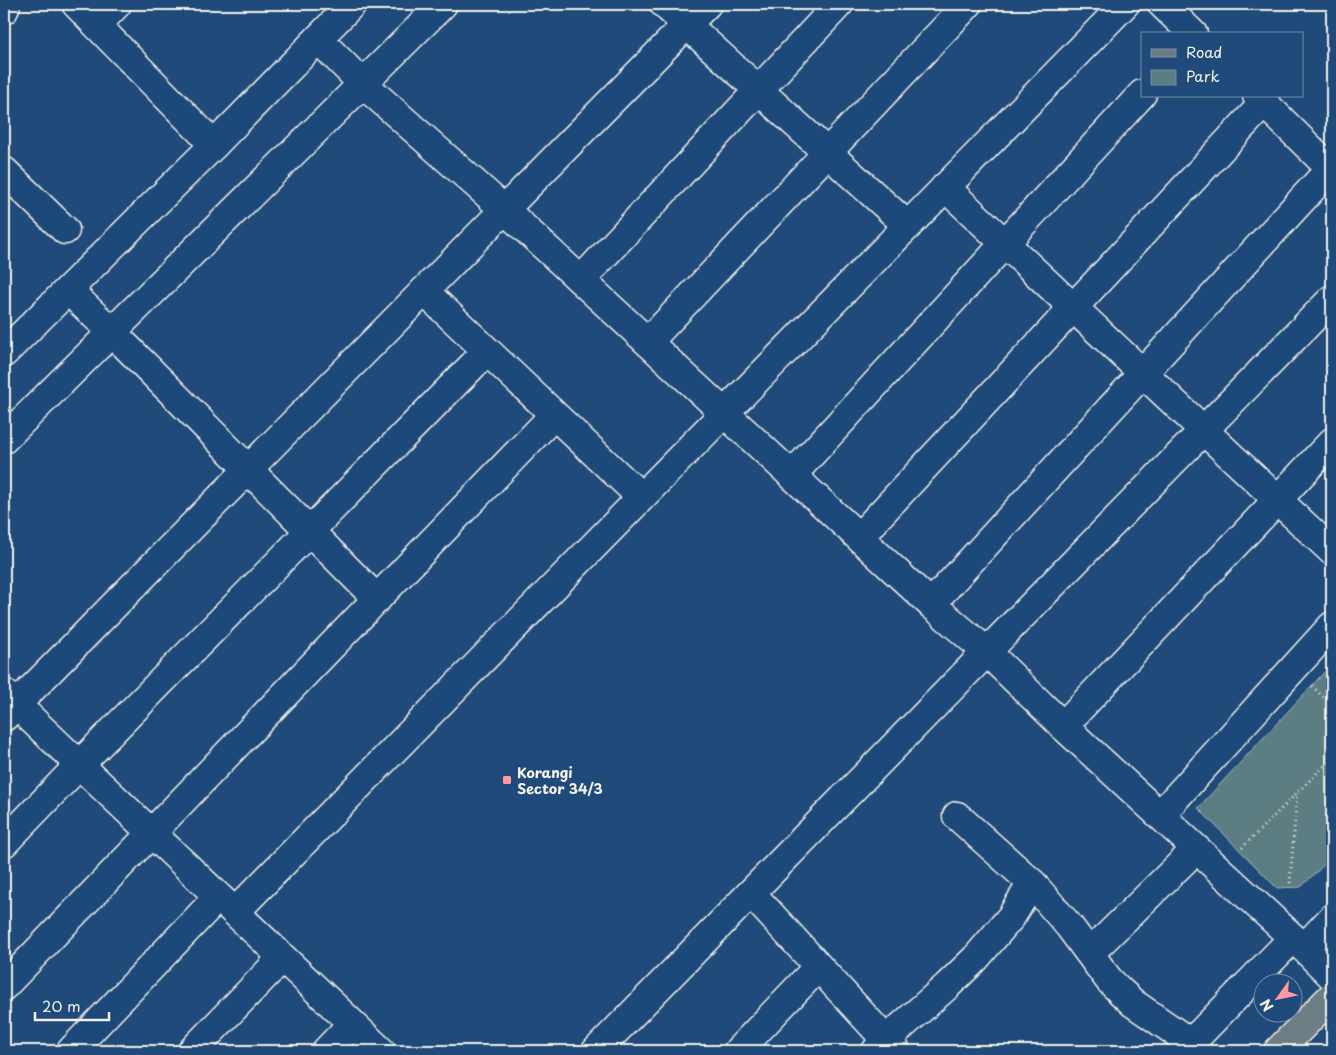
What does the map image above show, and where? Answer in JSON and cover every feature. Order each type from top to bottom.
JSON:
[{"type":"main road","points":[[1278,1051],[1332,996]]},
{"type":"street","points":[[4,10],[6,4]]},
{"type":"street","points":[[76,4],[214,145]]},
{"type":"street","points":[[97,25],[116,4]]},
{"type":"street","points":[[4,353],[214,145],[352,4]]},
{"type":"street","points":[[4,439],[443,4]]},
{"type":"street","points":[[664,4],[908,226]]},
{"type":"street","points":[[381,1051],[80,765],[8,705],[248,469],[707,4]]},
{"type":"street","points":[[580,280],[839,4]]},
{"type":"street","points":[[648,342],[968,4]]},
{"type":"street","points":[[71,1051],[226,904],[641,497],[1125,4]]},
{"type":"street","points":[[1162,4],[1191,32]]},
{"type":"street","points":[[318,39],[363,84],[505,210],[931,604],[987,652],[1063,726],[1332,976]]},
{"type":"street","points":[[792,475],[1141,95]]},
{"type":"street","points":[[859,537],[1073,308],[1260,100],[1332,169],[931,604]]},
{"type":"street","points":[[4,171],[65,230]]},
{"type":"street","points":[[945,187],[1332,551]]},
{"type":"street","points":[[68,290],[377,598]]},
{"type":"street","points":[[424,291],[641,497]]},
{"type":"street","points":[[596,1051],[1332,300]]},
{"type":"street","points":[[4,843],[488,351]]},
{"type":"street","points":[[4,986],[554,415]]},
{"type":"street","points":[[1063,726],[1332,442]]},
{"type":"street","points":[[1160,815],[1332,626]]},
{"type":"street","points":[[957,816],[1032,883],[1069,926],[1109,980],[1133,1003],[1187,1047],[1298,943],[1332,918]]},
{"type":"street","points":[[1090,953],[1196,848]]},
{"type":"street","points":[[750,893],[818,967],[886,1047],[1000,932],[1032,883]]},
{"type":"street","points":[[192,1051],[282,958]]},
{"type":"street","points":[[738,1051],[818,967]]},
{"type":"street","points":[[326,1051],[352,1024]]},
{"type":"path","points":[[1312,686],[1332,706]]},
{"type":"path","points":[[1242,848],[1332,758]]},
{"type":"path","points":[[1290,883],[1297,793]]},
{"type":"green space","points":[[1332,664],[1332,857],[1301,887],[1277,888],[1198,808]]},
{"type":"place","name":"Korangi Sector 34/3","points":[[507,780]]}]
